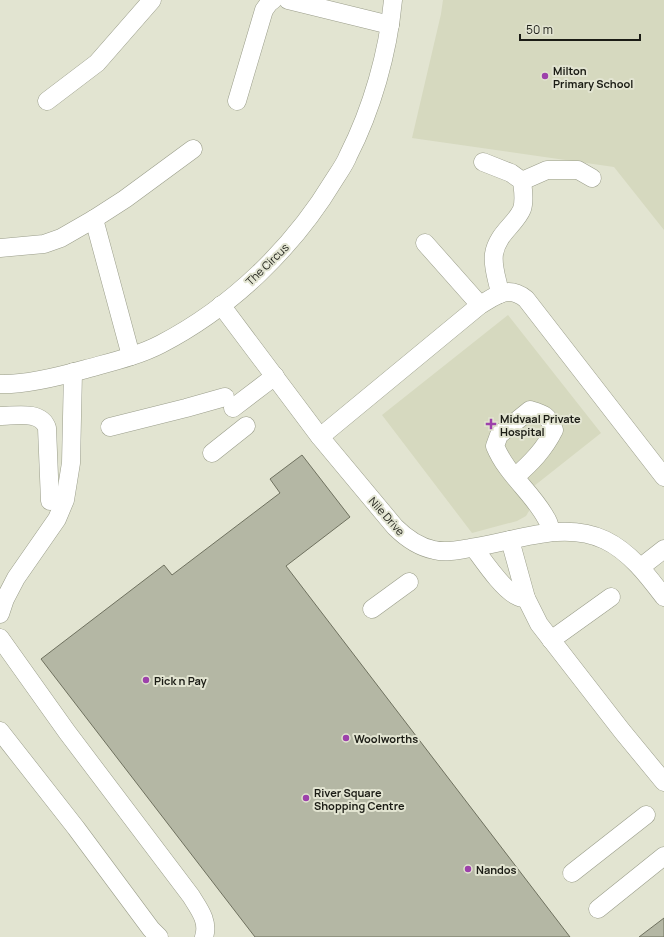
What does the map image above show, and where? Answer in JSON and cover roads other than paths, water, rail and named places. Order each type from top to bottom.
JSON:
[{"type":"street","points":[[47,101],[96,63],[152,0]]},
{"type":"street","points":[[237,101],[264,10],[273,0]]},
{"type":"street","points":[[288,0],[390,25]]},
{"type":"street","name":"The Circus","points":[[0,384],[25,382],[73,372],[131,356],[160,344],[221,305],[250,281],[279,253],[300,230],[320,204],[351,150],[375,88],[388,41],[393,0]]},
{"type":"street","points":[[0,248],[52,242],[94,219],[125,199],[193,149]]},
{"type":"street","points":[[483,162],[511,174],[522,181]]},
{"type":"street","points":[[522,181],[547,170],[578,170],[592,178]]},
{"type":"street","points":[[500,294],[494,267],[494,254],[499,239],[522,210],[524,197],[522,181]]},
{"type":"street","points":[[94,219],[131,356]]},
{"type":"street","points":[[425,243],[480,305]]},
{"type":"street","points":[[320,437],[480,305],[500,294],[513,291],[526,299],[664,477]]},
{"type":"street","name":"Nile Drive","points":[[221,305],[320,437],[405,537],[421,546],[435,550],[453,551],[551,532],[580,532],[606,540],[622,551],[641,567],[664,597]]},
{"type":"street","points":[[0,614],[5,599],[16,578],[58,519],[65,500],[70,463],[73,372]]},
{"type":"street","points":[[110,428],[186,408],[229,402],[275,376]]},
{"type":"street","points":[[0,416],[29,416],[40,418],[45,422],[48,442],[50,501]]},
{"type":"street","points":[[212,453],[246,426]]},
{"type":"street","points":[[515,477],[547,518],[551,532]]},
{"type":"street","points":[[510,540],[526,598],[532,612],[551,640],[664,782]]},
{"type":"street","points":[[474,548],[496,578],[513,594],[518,597],[526,598]]},
{"type":"street","points":[[641,567],[664,549]]},
{"type":"street","points":[[372,609],[409,582]]},
{"type":"street","points":[[551,640],[611,597]]},
{"type":"street","points":[[0,638],[67,732],[191,896],[204,916],[206,924],[204,937]]},
{"type":"street","points":[[0,731],[159,937]]},
{"type":"street","points":[[572,873],[646,815]]},
{"type":"street","points":[[598,909],[664,856]]},
{"type":"place","name":"Milton Primary School","points":[[545,76]]},
{"type":"place","name":"Midvaal Private Hospital","points":[[491,424]]},
{"type":"place","name":"Pick n Pay","points":[[146,680]]},
{"type":"place","name":"Woolworths","points":[[346,738]]},
{"type":"place","name":"River Square Shopping Centre","points":[[306,798]]},
{"type":"place","name":"Nandos","points":[[468,869]]}]
